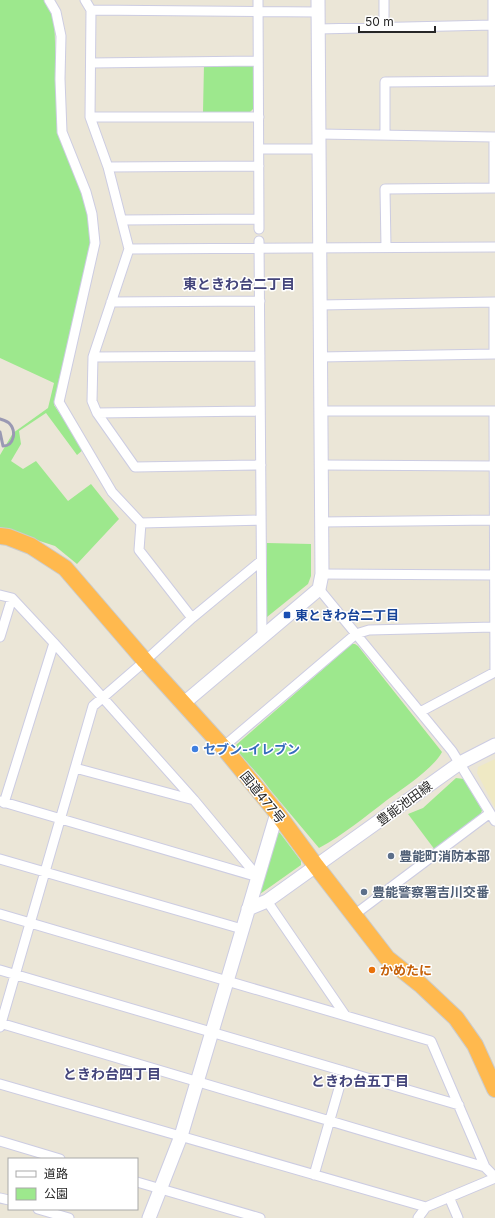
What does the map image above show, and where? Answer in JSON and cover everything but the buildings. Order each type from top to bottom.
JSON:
[{"type":"highway","name":"国道477号","points":[[0,536],[8,537],[31,546],[65,568],[145,661],[223,748],[276,813],[387,958],[421,985],[456,1018],[475,1045],[495,1089]]},
{"type":"street","points":[[49,0],[56,12],[61,36],[60,80],[62,132],[86,192],[92,214],[95,243],[59,402],[112,492],[140,523],[139,550],[192,618]]},
{"type":"street","points":[[85,0],[91,10],[90,117],[108,167],[129,249],[93,357],[92,401],[97,413],[135,467],[261,465]]},
{"type":"street","points":[[258,0],[259,229]]},
{"type":"street","points":[[384,0],[384,27]]},
{"type":"street","points":[[385,135],[385,82],[493,81],[493,0]]},
{"type":"street","points":[[91,10],[258,11],[318,6],[322,574],[319,589],[184,703]]},
{"type":"street","points":[[318,29],[493,26]]},
{"type":"street","points":[[91,63],[258,61]]},
{"type":"street","points":[[90,117],[259,117]]},
{"type":"street","points":[[319,134],[494,137],[494,188],[385,189],[386,247]]},
{"type":"street","points":[[259,149],[319,149]]},
{"type":"street","points":[[108,167],[259,166]]},
{"type":"street","points":[[122,220],[259,219]]},
{"type":"street","points":[[129,249],[259,245],[320,248],[495,247]]},
{"type":"street","points":[[259,245],[262,637]]},
{"type":"street","points":[[111,302],[260,301]]},
{"type":"street","points":[[320,305],[494,302],[494,354],[320,357]]},
{"type":"street","points":[[93,357],[260,356]]},
{"type":"street","points":[[97,413],[260,411]]},
{"type":"street","points":[[321,411],[494,411],[494,672],[420,712]]},
{"type":"street","points":[[321,465],[494,466]]},
{"type":"street","points":[[140,523],[261,520]]},
{"type":"street","points":[[321,522],[494,520]]},
{"type":"street","points":[[261,561],[192,618],[93,706],[0,1025],[484,1166]]},
{"type":"street","points":[[322,574],[494,575]]},
{"type":"street","points":[[319,589],[452,751],[495,821]]},
{"type":"street","points":[[0,595],[12,598],[54,643],[194,800],[258,877]]},
{"type":"street","points":[[0,637],[12,598]]},
{"type":"street","points":[[223,748],[356,634],[369,630],[494,627]]},
{"type":"street","points":[[54,643],[2,802],[258,877]]},
{"type":"street","name":"豊能池田線","points":[[248,909],[267,901],[460,763],[495,745]]},
{"type":"street","points":[[75,768],[194,800]]},
{"type":"street","points":[[149,1218],[181,1136],[276,813]]},
{"type":"street","points":[[354,916],[490,813]]},
{"type":"street","points":[[0,859],[242,929]]},
{"type":"street","points":[[267,901],[345,1015]]},
{"type":"street","points":[[0,914],[431,1040],[484,1166],[495,1177],[426,1208],[418,1218]]},
{"type":"street","points":[[0,970],[459,1105]]},
{"type":"street","points":[[314,1175],[344,1072]]},
{"type":"street","points":[[0,1084],[426,1208]]},
{"type":"street","points":[[0,1141],[57,1158]]},
{"type":"street","points":[[138,1182],[260,1218]]},
{"type":"street","points":[[449,1197],[458,1218]]},
{"type":"street","points":[[41,1210],[69,1218]]},
{"type":"shaded area","points":[[495,759],[495,808],[477,773],[478,767]]},
{"type":"green space","points":[[0,0],[47,0],[54,12],[58,135],[82,193],[90,222],[91,248],[54,405],[84,449],[77,455],[46,413],[19,431],[21,444],[11,461],[23,469],[36,461],[68,501],[91,484],[119,519],[77,564],[55,546],[0,528],[0,455],[13,433],[48,408],[54,383],[0,358]]},
{"type":"green space","points":[[204,64],[252,64],[256,68],[255,107],[250,112],[203,112]]},
{"type":"green space","points":[[267,543],[311,544],[311,576],[308,584],[267,617]]},
{"type":"green space","points":[[352,644],[358,646],[442,752],[432,765],[417,778],[345,832],[319,848],[239,753],[236,745]]},
{"type":"green space","points":[[456,778],[464,779],[482,810],[480,817],[435,850],[408,814],[423,808]]},
{"type":"green space","points":[[277,831],[301,861],[301,865],[260,894],[256,889]]},
{"type":"railway","points":[[0,419],[9,423],[13,430],[14,434],[10,444],[3,446],[0,432]]},
{"type":"place","name":"東ときわ台二丁目","points":[[287,615]]},
{"type":"place","name":"セブン-イレブン","points":[[195,749]]},
{"type":"place","name":"豊能町消防本部","points":[[391,856]]},
{"type":"place","name":"豊能警察署吉川交番","points":[[364,892]]},
{"type":"place","name":"かめたに","points":[[372,970]]},
{"type":"district","name":"東ときわ台二丁目","points":[[239,283]]},
{"type":"district","name":"ときわ台四丁目","points":[[112,1073]]},
{"type":"district","name":"ときわ台五丁目","points":[[360,1080]]}]
